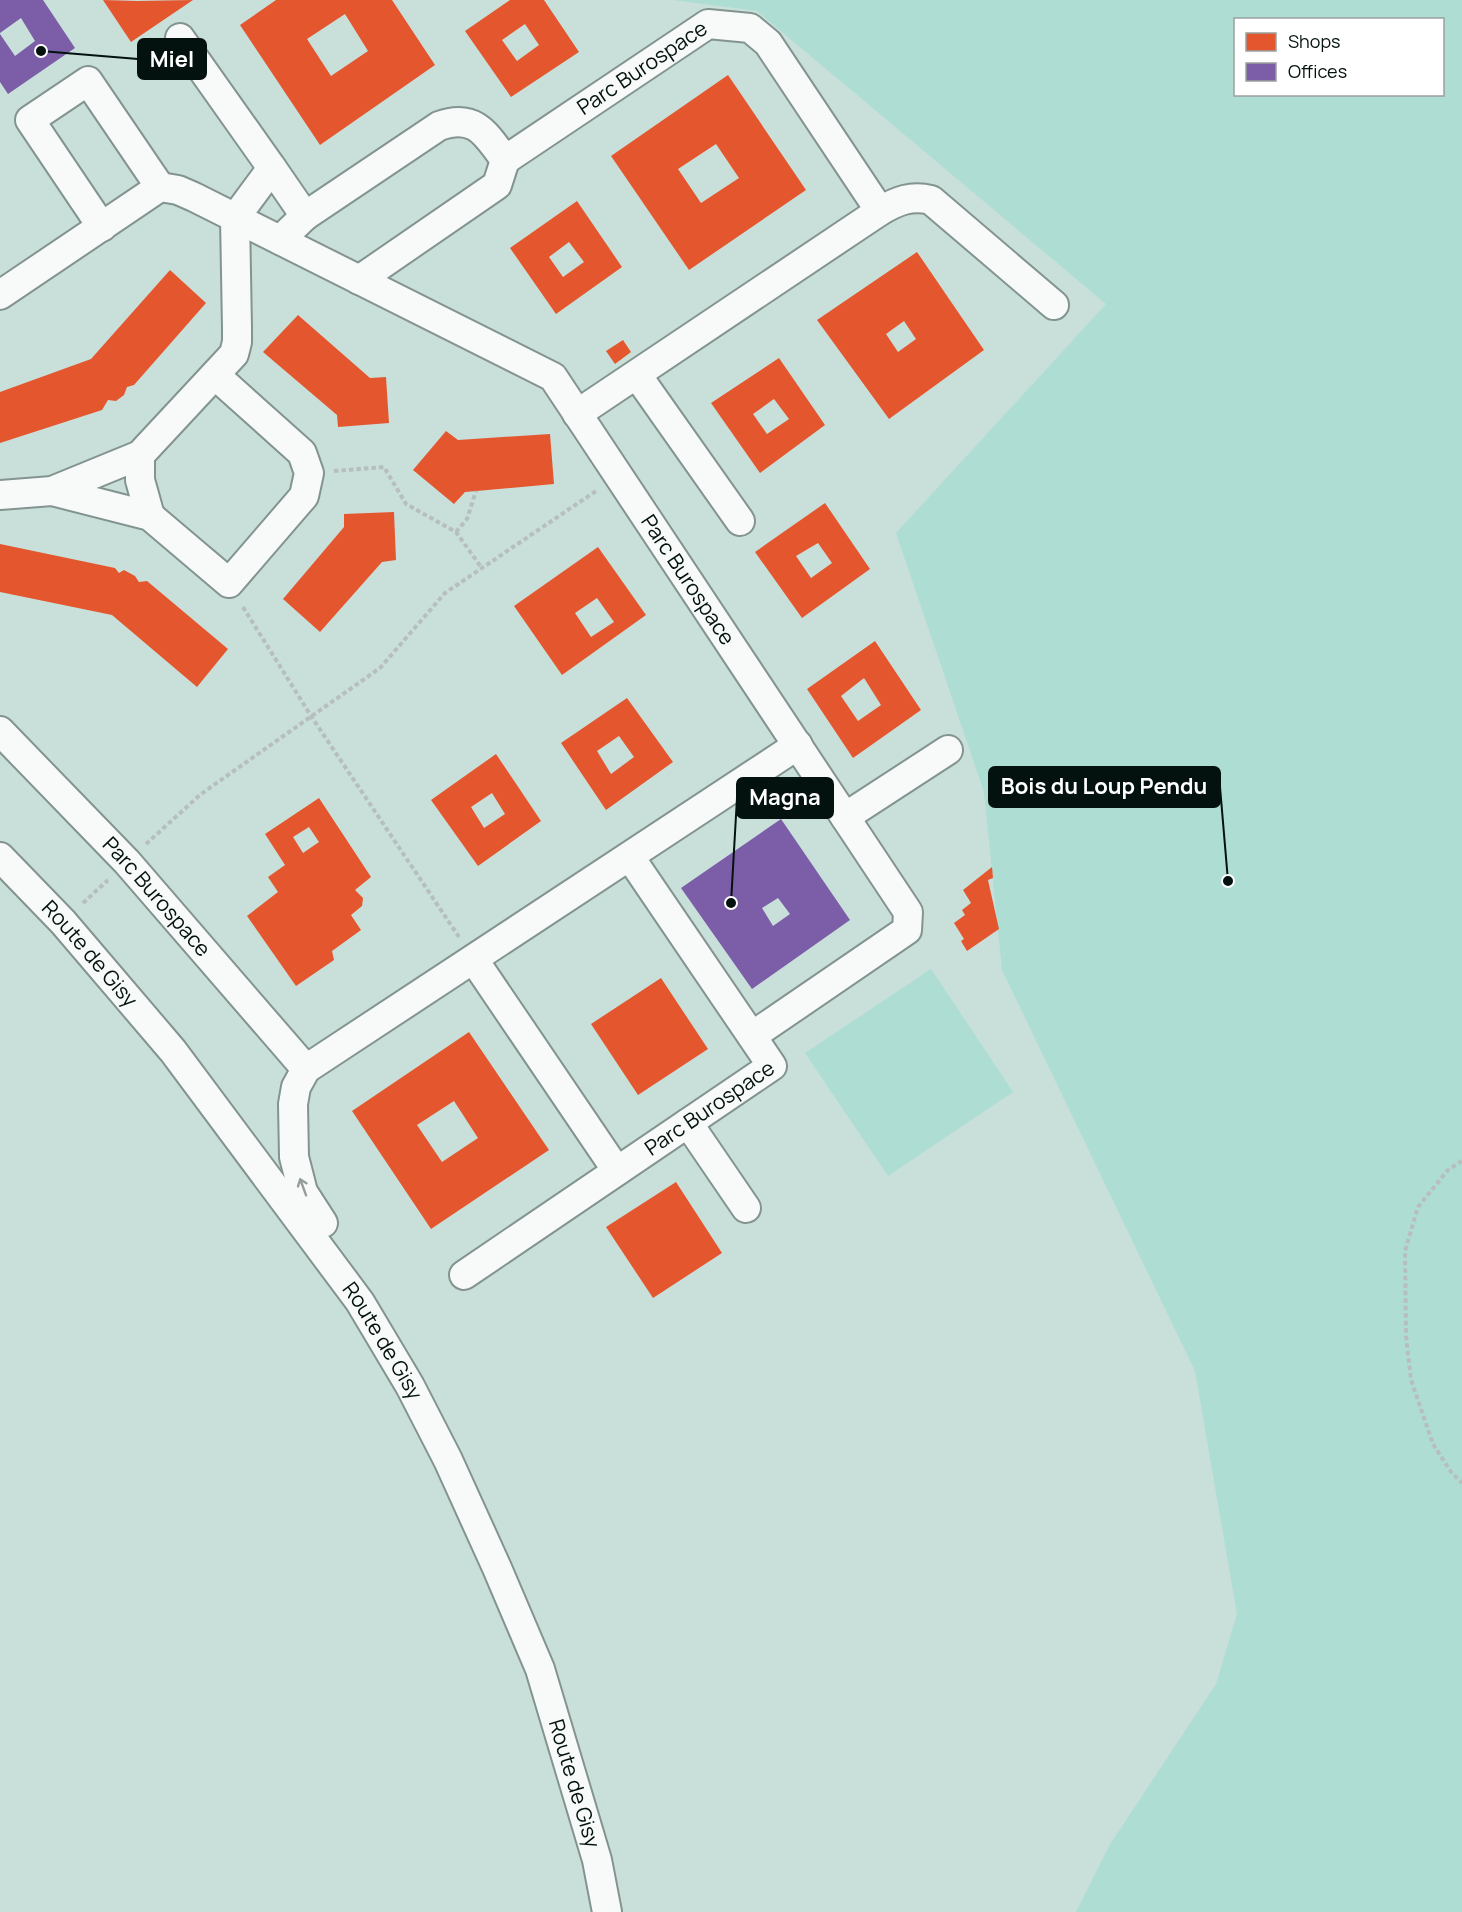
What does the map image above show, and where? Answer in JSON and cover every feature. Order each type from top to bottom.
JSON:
[{"type":"street","name":"Parc Burospace","points":[[505,160],[708,24],[750,28],[768,43],[880,210]]},
{"type":"street","points":[[180,38],[305,216]]},
{"type":"street","points":[[0,295],[102,227],[160,187],[88,81],[30,120],[102,227]]},
{"type":"street","points":[[280,240],[305,216],[439,126],[452,121],[465,121],[484,132],[505,160],[497,185],[359,280]]},
{"type":"street","points":[[0,495],[52,491],[140,455],[234,354],[237,342],[235,218],[272,168]]},
{"type":"street","name":"Parc Burospace","points":[[160,187],[178,190],[553,377],[908,912],[907,930],[752,1036]]},
{"type":"street","points":[[577,414],[880,210],[909,198],[920,197],[931,200],[1054,305]]},
{"type":"street","points":[[52,491],[150,516],[228,583],[304,496],[309,473],[302,453],[215,375]]},
{"type":"street","points":[[637,375],[740,522]]},
{"type":"street","points":[[140,455],[140,480],[150,516]]},
{"type":"street","name":"Parc Burospace","points":[[0,731],[127,862],[306,1069]]},
{"type":"street","points":[[410,1386],[376,1305],[303,1192],[294,1156],[292,1119],[296,1087],[306,1069],[798,746]]},
{"type":"street","points":[[845,816],[948,750]]},
{"type":"street","name":"Route de Gisy","points":[[0,857],[63,922],[173,1051],[360,1302],[410,1386],[448,1460],[540,1669],[597,1860],[607,1912]]},
{"type":"street","name":"Parc Burospace","points":[[464,1275],[772,1066],[630,857]]},
{"type":"street","name":"Parc Burospace","points":[[474,960],[617,1171]]},
{"type":"street","points":[[688,1123],[746,1208]]},
{"type":"path","points":[[309,473],[384,467],[406,504],[456,532],[481,567]]},
{"type":"path","points":[[63,922],[201,795],[380,669],[445,593],[618,475]]},
{"type":"path","points":[[456,532],[467,519],[476,491]]},
{"type":"path","points":[[228,583],[311,716],[474,960]]},
{"type":"path","points":[[1462,1161],[1448,1170],[1418,1207],[1405,1251],[1406,1336],[1411,1380],[1433,1444],[1462,1483]]},
{"type":"green space","points":[[673,0],[1462,0],[1462,1912],[1076,1912],[1109,1846],[1216,1684],[1237,1614],[1195,1371],[1002,970],[984,792],[896,533],[1106,304],[757,11]]},
{"type":"green space","points":[[931,969],[1013,1092],[888,1176],[805,1053]]},
{"type":"building: Shops","points":[[103,0],[137,1],[193,0],[131,42]]},
{"type":"building: Shops","points":[[276,0],[392,0],[435,65],[320,145],[240,25]],"holes":[[[345,14],[368,51],[331,76],[307,39]]]},
{"type":"building: Shops","points":[[510,0],[544,0],[579,52],[511,97],[465,31]],"holes":[[[525,24],[539,45],[517,61],[502,40]]]},
{"type":"building: Shops","points":[[728,75],[806,190],[689,270],[611,156]],"holes":[[[716,144],[739,178],[701,203],[678,169]]]},
{"type":"building: Shops","points":[[577,201],[622,267],[556,314],[510,248]],"holes":[[[569,242],[584,262],[563,277],[549,257]]]},
{"type":"building: Shops","points":[[917,252],[984,350],[889,419],[817,320]],"holes":[[[904,321],[916,339],[898,352],[886,334]]]},
{"type":"building: Shops","points":[[170,270],[206,303],[134,385],[127,387],[124,395],[116,401],[108,400],[102,410],[0,443],[0,392],[91,359]]},
{"type":"building: Shops","points":[[298,315],[370,378],[386,377],[389,423],[338,427],[337,415],[263,352]]},
{"type":"building: Shops","points":[[623,340],[631,352],[615,364],[606,351]]},
{"type":"building: Shops","points":[[779,358],[825,425],[760,473],[711,403]],"holes":[[[774,399],[789,419],[767,434],[753,414]]]},
{"type":"building: Shops","points":[[446,431],[458,440],[550,434],[554,484],[465,492],[454,504],[413,470]]},
{"type":"building: Shops","points":[[825,503],[870,569],[802,618],[755,552]],"holes":[[[818,543],[832,563],[811,578],[796,556]]]},
{"type":"building: Shops","points":[[394,512],[396,560],[382,562],[320,632],[283,599],[344,527],[344,514]]},
{"type":"building: Shops","points":[[0,544],[115,568],[119,573],[124,570],[135,576],[139,582],[147,581],[228,649],[197,687],[112,615],[0,592]]},
{"type":"building: Shops","points":[[598,547],[646,615],[562,675],[514,606]],"holes":[[[597,598],[614,622],[591,637],[575,613]]]},
{"type":"building: Shops","points":[[875,641],[921,710],[853,758],[807,689]],"holes":[[[864,678],[881,705],[858,721],[841,696]]]},
{"type":"building: Shops","points":[[627,698],[673,762],[606,810],[561,743]],"holes":[[[619,736],[634,757],[611,774],[597,751]]]},
{"type":"building: Shops","points":[[496,754],[541,821],[478,866],[431,800]],"holes":[[[492,793],[505,814],[484,828],[471,807]]]},
{"type":"building: Shops","points":[[319,798],[371,877],[355,890],[363,898],[362,906],[351,915],[361,930],[332,951],[334,960],[296,986],[247,916],[278,892],[268,877],[285,865],[265,834]],"holes":[[[309,827],[319,842],[303,853],[293,837]]]},
{"type":"building: Shops","points":[[992,867],[993,878],[988,880],[999,929],[967,951],[961,941],[964,939],[954,923],[965,915],[962,910],[971,903],[963,890]]},
{"type":"building: Shops","points":[[661,978],[708,1049],[638,1095],[591,1024]]},
{"type":"building: Shops","points":[[469,1032],[549,1150],[431,1229],[352,1111]],"holes":[[[454,1101],[478,1138],[442,1162],[417,1125]]]},
{"type":"building: Shops","points":[[676,1182],[722,1253],[653,1298],[606,1227]]},
{"type":"building: Offices","points":[[0,0],[43,0],[75,48],[8,94],[0,82],[0,34],[15,56],[35,41],[21,18],[0,33]]},
{"type":"building: Offices","points":[[781,819],[850,920],[752,989],[681,888]],"holes":[[[778,898],[790,914],[773,926],[762,908]]]},
{"type":"place","name":"Miel","points":[[41,51]]},
{"type":"place","name":"Bois du Loup Pendu","points":[[1228,881]]},
{"type":"place","name":"Magna","points":[[731,903]]}]
